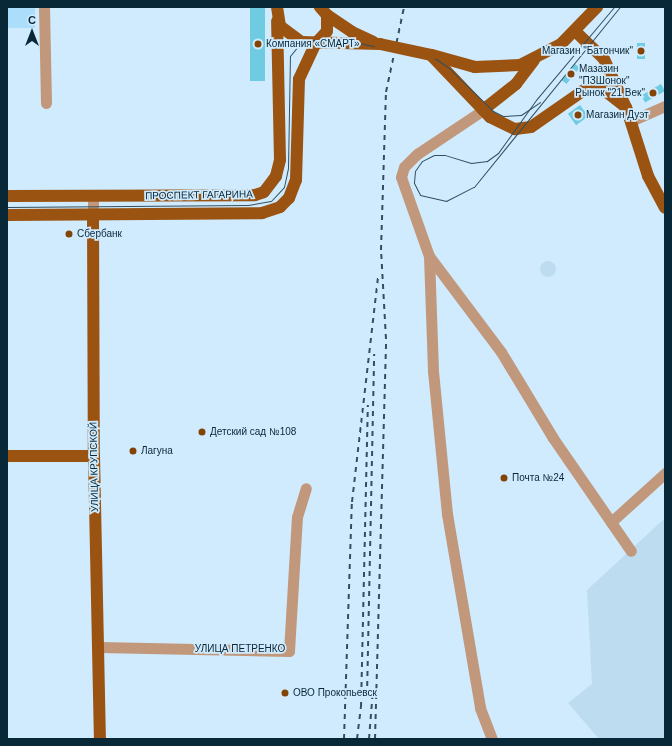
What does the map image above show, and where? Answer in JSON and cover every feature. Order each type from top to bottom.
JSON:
[{"type":"main road","name":"ПРОСПЕКТ ГАГАРИНА","points":[[7,196],[255,195],[267,189],[276,176],[280,160],[277,7]]},
{"type":"main road","points":[[324,11],[352,32],[380,44],[431,55],[467,66],[488,68],[513,67],[535,59],[553,50],[575,31],[597,7]]},
{"type":"main road","name":"ПРОСПЕКТ ГАГАРИНА","points":[[93,215],[262,213],[285,203],[295,187],[298,166],[299,79],[316,43],[328,31],[324,11]]},
{"type":"main road","points":[[277,21],[301,42],[380,44]]},
{"type":"main road","points":[[575,31],[604,59],[626,107],[648,176],[665,208]]},
{"type":"main road","points":[[431,55],[483,110],[497,121],[518,130],[530,127],[584,90],[604,90],[626,107]]},
{"type":"main road","points":[[483,110],[516,84],[535,59]]},
{"type":"main road","points":[[7,215],[93,215]]},
{"type":"main road","name":"УЛИЦА КРУПСКОЙ","points":[[93,215],[94,456],[100,739]]},
{"type":"main road","points":[[7,456],[94,456]]},
{"type":"street","points":[[44,7],[46,103]]},
{"type":"street","points":[[631,121],[665,106]]},
{"type":"street","points":[[483,110],[417,154],[404,167],[403,184],[429,256],[500,352],[553,438],[631,551]]},
{"type":"street","name":"УЛИЦА КРУПСКОЙ","points":[[93,196],[93,215]]},
{"type":"street","points":[[429,256],[433,371],[447,514],[480,708],[492,739]]},
{"type":"street","points":[[611,522],[665,473]]},
{"type":"street","name":"УЛИЦА ПЕТРЕНКО","points":[[99,646],[289,651],[297,517],[306,488]]},
{"type":"shaded area","points":[[7,7],[35,7],[35,28],[7,28]]},
{"type":"shaded area","points":[[545,261],[551,261],[556,266],[554,275],[551,277],[545,277],[540,272],[540,266]]},
{"type":"shaded area","points":[[665,518],[665,739],[599,739],[568,703],[592,684],[587,590]]},
{"type":"building","name":"Компания «СМАРТ»","points":[[250,7],[265,7],[265,81],[250,81]]},
{"type":"building","name":"Магазин \"Батончик\"","points":[[637,43],[645,43],[645,59],[637,59]]},
{"type":"building","name":"Мазазин \"ПЗШонок\"","points":[[575,64],[580,68],[566,84],[562,80]]},
{"type":"building","name":"Рынок \"21 Век\"","points":[[661,84],[665,91],[645,102],[641,96]]},
{"type":"building","name":"Магазин Дуэт","points":[[580,105],[588,116],[576,125],[568,114]]},
{"type":"tram line","points":[[614,7],[536,100],[498,153],[487,161],[471,163],[445,155],[434,155],[422,161],[415,171],[414,183],[420,195],[446,201],[474,187],[620,7]]},
{"type":"tram line","points":[[7,207],[248,205],[271,201],[284,187],[288,168],[290,56],[299,45],[313,40],[354,42],[436,59],[449,68],[493,111],[503,116],[521,115],[540,102]]},
{"type":"railway","points":[[375,739],[386,339],[381,250],[386,92],[404,7]]},
{"type":"railway","points":[[344,739],[352,502],[378,277]]},
{"type":"railway","points":[[367,696],[374,354]]},
{"type":"railway","points":[[357,739],[361,707],[368,405]]},
{"type":"railway","points":[[369,739],[373,689]]},
{"type":"place","name":"Компания «СМАРТ»","points":[[258,44]]},
{"type":"place","name":"Магазин \"Батончик\"","points":[[641,51]]},
{"type":"place","name":"Мазазин \"ПЗШонок\"","points":[[571,74]]},
{"type":"place","name":"Рынок \"21 Век\"","points":[[653,93]]},
{"type":"place","name":"Магазин Дуэт","points":[[578,115]]},
{"type":"place","name":"Сбербанк","points":[[69,234]]},
{"type":"place","name":"Детский сад №108","points":[[202,432]]},
{"type":"place","name":"Лагуна","points":[[133,451]]},
{"type":"place","name":"Почта №24","points":[[504,478]]},
{"type":"place","name":"ОВО Прокопьевск","points":[[285,693]]}]
